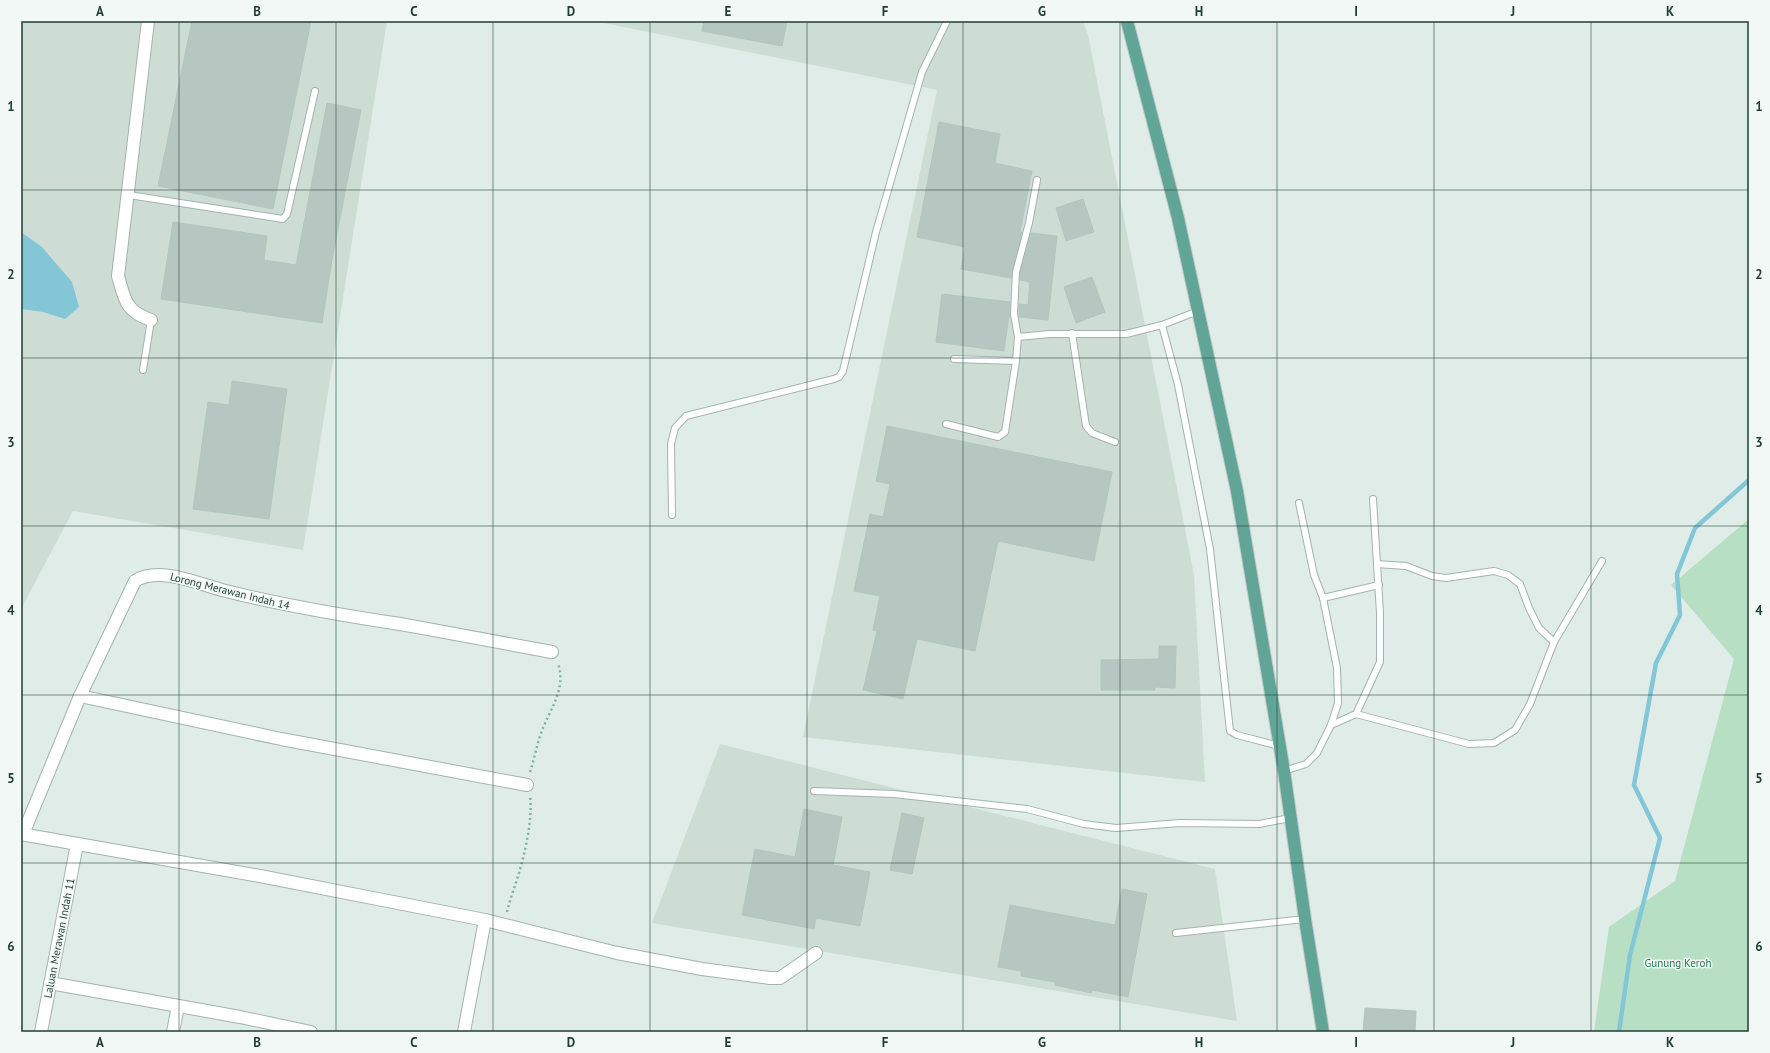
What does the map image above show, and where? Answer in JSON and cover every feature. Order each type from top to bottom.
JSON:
[{"type":"main road","points":[[1127,21],[1178,218],[1237,491],[1284,771],[1323,1032]]},
{"type":"street","points":[[148,21],[129,195],[118,276],[126,303],[136,315],[151,320]]},
{"type":"street","name":"Lorong Merawan Indah 14","points":[[22,834],[80,696],[135,581],[142,577],[153,574],[170,576],[252,598],[333,614],[400,624],[552,652]]},
{"type":"street","points":[[80,696],[281,739],[527,785]]},
{"type":"street","points":[[22,834],[260,876],[485,920],[617,953],[702,969],[780,978],[816,953]]},
{"type":"street","name":"Laluan Merawan Indah 11","points":[[40,1032],[77,844]]},
{"type":"street","points":[[464,1032],[485,920]]},
{"type":"street","points":[[50,983],[311,1032]]},
{"type":"street","points":[[173,1032],[178,1006]]},
{"type":"lane","points":[[672,515],[671,444],[675,428],[686,416],[834,379],[843,372],[876,232],[922,72],[947,21]]},
{"type":"lane","points":[[129,195],[283,219],[287,214],[315,91]]},
{"type":"lane","points":[[946,424],[998,437],[1005,432],[1016,361],[1018,337],[1014,314],[1016,272],[1029,223],[1037,180]]},
{"type":"lane","points":[[1018,337],[1072,333],[1126,334],[1162,325],[1198,311]]},
{"type":"lane","points":[[143,370],[151,320]]},
{"type":"lane","points":[[1162,325],[1178,385],[1210,548],[1230,731],[1279,746]]},
{"type":"lane","points":[[1072,333],[1086,426],[1092,433],[1116,442]]},
{"type":"lane","points":[[954,359],[1016,361]]},
{"type":"lane","points":[[1356,714],[1380,662],[1378,585],[1373,499]]},
{"type":"lane","points":[[1284,771],[1306,764],[1317,753],[1331,725],[1338,703],[1336,668],[1323,598],[1314,575],[1299,504]]},
{"type":"lane","points":[[1331,725],[1356,714],[1469,744],[1494,743],[1515,730],[1530,704],[1554,642],[1602,561]]},
{"type":"lane","points":[[1377,564],[1406,566],[1432,576],[1446,578],[1494,572],[1508,575],[1520,584],[1529,608],[1539,628],[1554,642]]},
{"type":"lane","points":[[1323,598],[1378,585]]},
{"type":"lane","points":[[814,791],[894,794],[1027,809],[1084,824],[1116,828],[1180,823],[1259,824],[1290,818]]},
{"type":"lane","points":[[1176,933],[1305,919]]},
{"type":"path","points":[[508,925],[507,911],[520,871],[531,809],[527,785],[540,736],[559,691],[561,671],[552,652]]},
{"type":"shaded area","points":[[21,21],[387,21],[303,550],[73,511],[21,609]]},
{"type":"shaded area","points":[[594,21],[1083,21],[1088,35],[1194,575],[1205,782],[803,737],[937,90]]},
{"type":"shaded area","points":[[720,744],[1215,869],[1237,1021],[652,923]]},
{"type":"green space","name":"Gunung Keroh","points":[[1749,519],[1749,1032],[1594,1032],[1609,927],[1675,881],[1734,659],[1671,585]]},
{"type":"water","points":[[21,232],[42,247],[72,282],[79,307],[65,319],[43,312],[21,309]]},
{"type":"building","points":[[192,21],[311,21],[273,209],[158,186]]},
{"type":"building","points":[[704,21],[787,21],[782,46],[702,31]]},
{"type":"building","points":[[327,103],[361,110],[332,260],[322,323],[161,299],[173,222],[267,236],[264,260],[296,265]]},
{"type":"building","points":[[939,122],[1000,134],[995,163],[1032,171],[1020,232],[1022,232],[1011,278],[961,269],[965,247],[917,237]]},
{"type":"building","points":[[1083,199],[1094,232],[1066,241],[1056,208]]},
{"type":"building","points":[[1031,233],[1057,236],[1048,320],[1019,317],[1019,304],[1028,305],[1030,282],[1020,280],[1020,273]]},
{"type":"building","points":[[1092,277],[1105,312],[1076,323],[1064,287]]},
{"type":"building","points":[[942,294],[1010,302],[1010,316],[1004,351],[936,342]]},
{"type":"building","points":[[232,381],[287,389],[269,519],[193,509],[208,402],[229,405]]},
{"type":"building","points":[[887,426],[1112,472],[1094,561],[998,541],[975,651],[917,639],[903,699],[863,690],[877,631],[873,630],[880,596],[854,591],[870,514],[883,517],[890,484],[876,481]]},
{"type":"building","points":[[1159,646],[1176,646],[1175,688],[1155,687],[1155,690],[1101,690],[1101,660],[1159,659]]},
{"type":"building","points":[[804,809],[842,817],[833,865],[870,872],[860,926],[816,918],[814,929],[742,915],[755,849],[795,857]]},
{"type":"building","points":[[902,813],[924,818],[912,874],[890,870]]},
{"type":"building","points":[[1122,889],[1147,894],[1128,997],[1092,990],[1091,993],[1055,985],[1055,982],[1021,976],[1021,971],[998,967],[1010,905],[1115,925]]},
{"type":"building","points":[[1365,1008],[1416,1011],[1415,1032],[1363,1032]]},
{"type":"waterway","points":[[1619,1032],[1630,955],[1660,838],[1634,785],[1656,663],[1680,615],[1677,574],[1695,528],[1749,480]]}]
